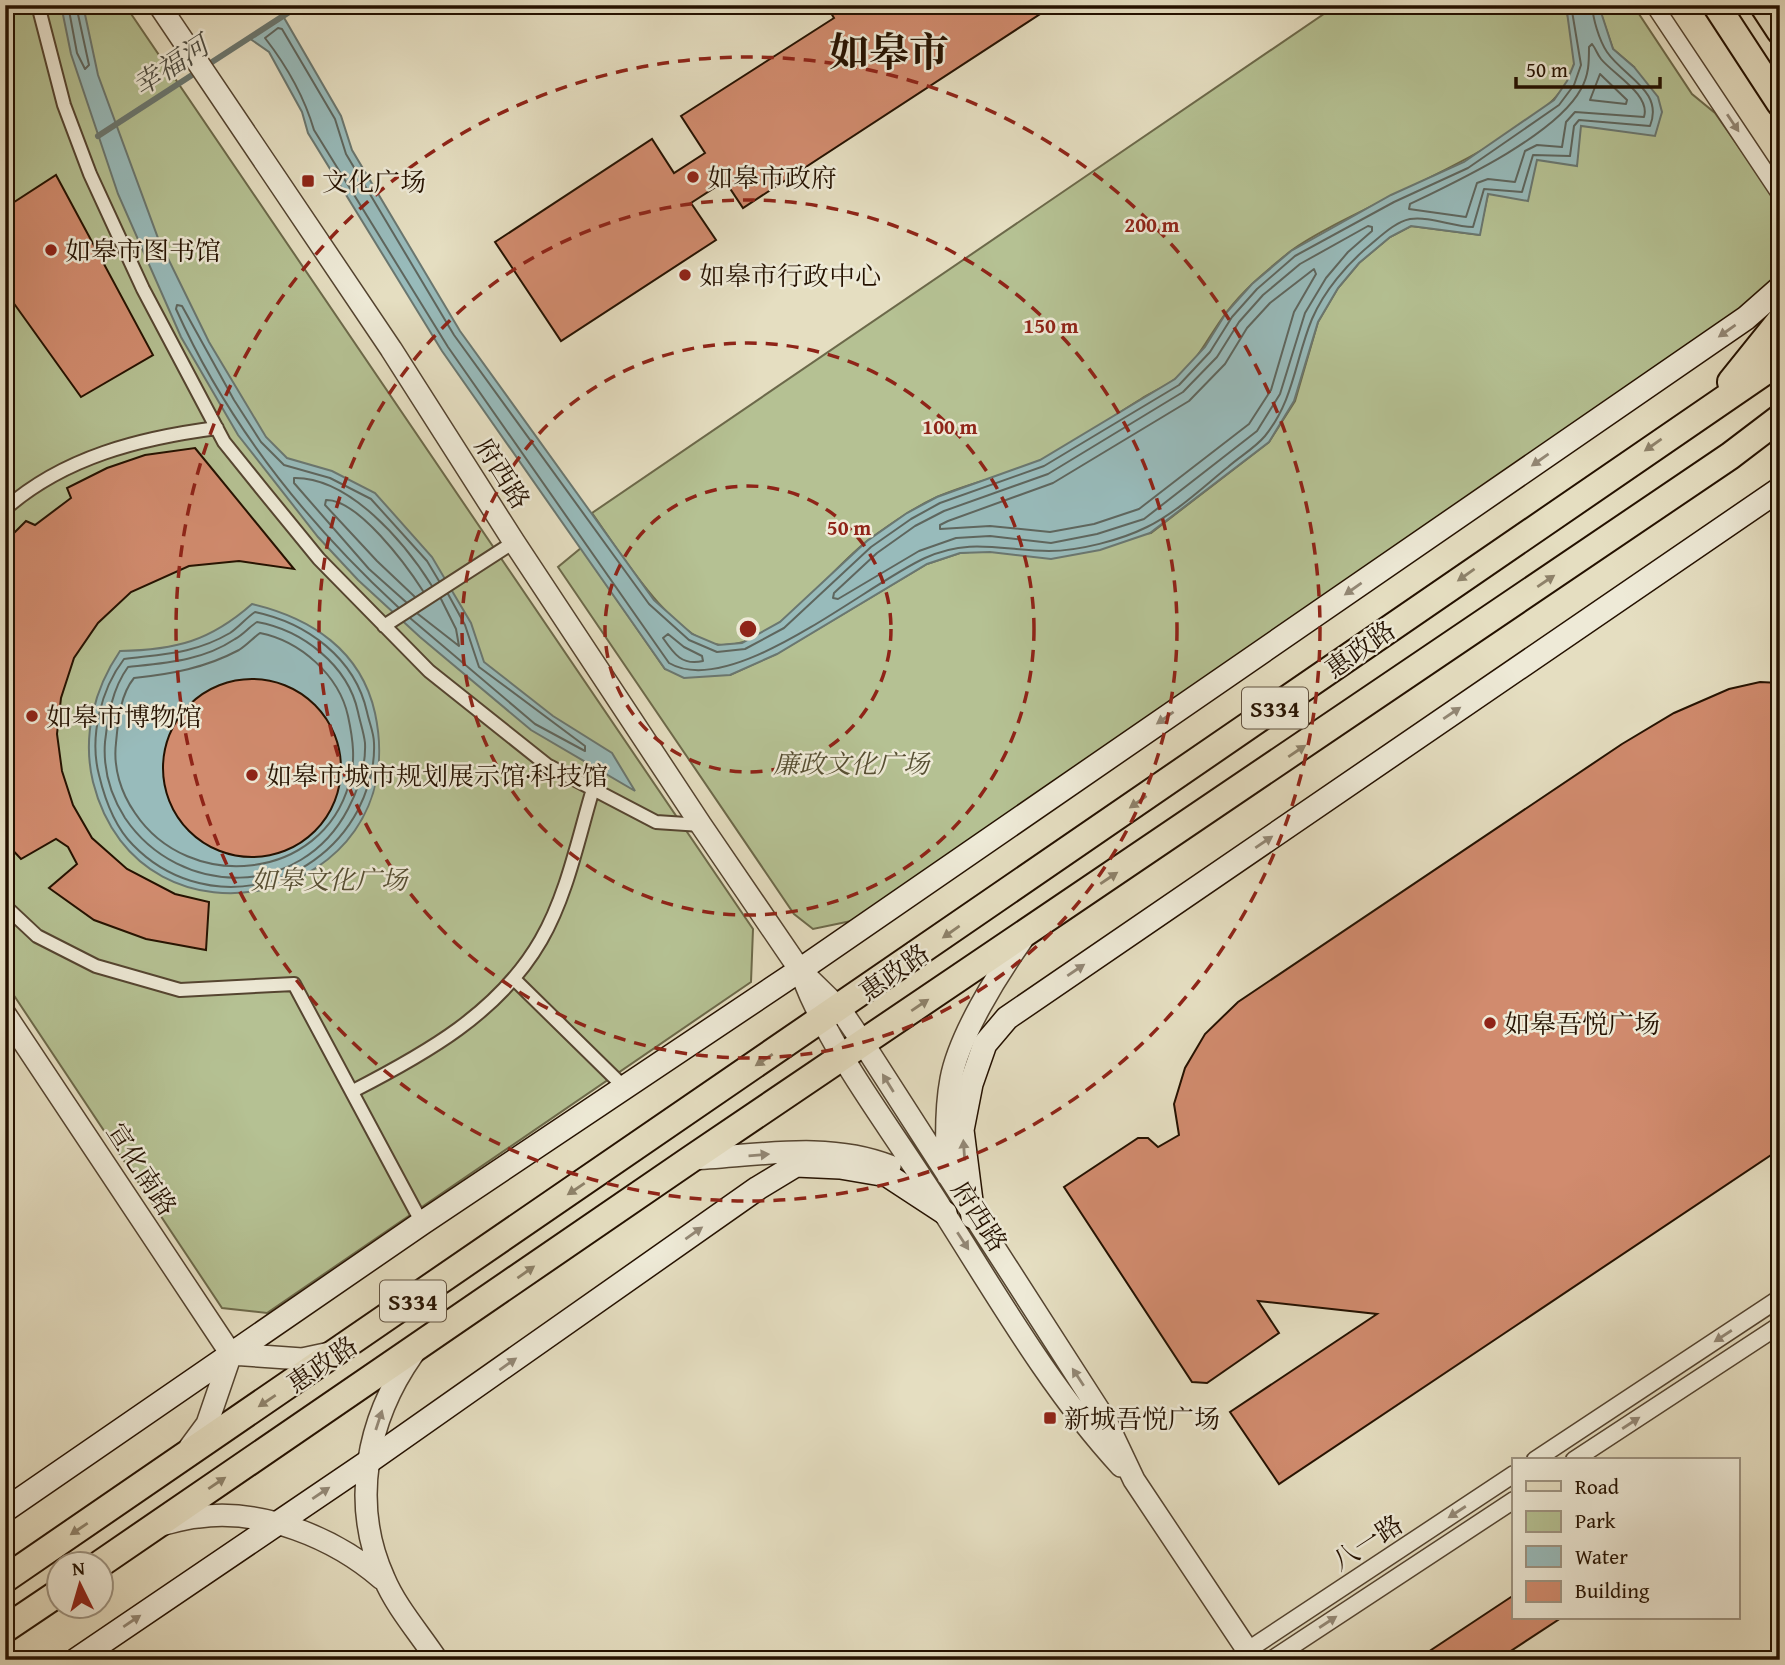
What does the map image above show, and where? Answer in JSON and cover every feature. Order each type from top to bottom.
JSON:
[{"type":"main road","points":[[1716,5],[1780,103]]},
{"type":"main road","points":[[1763,5],[1780,31]]},
{"type":"main road","points":[[5,1510],[422,1223],[800,970],[1746,318],[1780,288]]},
{"type":"main road","points":[[1710,407],[1780,321]]},
{"type":"main road","name":"惠政路","points":[[5,1579],[1780,361]]},
{"type":"main road","name":"惠政路","points":[[116,1552],[1730,456],[1780,418]]},
{"type":"main road","points":[[1730,456],[1780,439]]},
{"type":"main road","points":[[973,1217],[962,1130],[971,1084],[985,1044],[1007,1017],[1780,489]]},
{"type":"main road","points":[[76,1660],[368,1462],[758,1188],[796,1165],[840,1167],[887,1175],[944,1213]]},
{"type":"main road","points":[[5,1629],[46,1601]]},
{"type":"street","points":[[38,5],[64,105],[90,174],[143,289],[224,442],[319,559],[429,671],[485,717],[547,765],[656,822],[701,825]]},
{"type":"street","name":"府西路","points":[[159,5],[391,349],[514,542],[701,825],[853,1050],[948,1178],[1106,1421],[1134,1480],[1251,1655]]},
{"type":"street","points":[[1654,5],[1780,194]]},
{"type":"street","points":[[5,509],[21,495],[89,456],[160,435],[217,428]]},
{"type":"street","points":[[383,626],[514,542]]},
{"type":"street","points":[[353,1091],[420,1057],[478,1014],[514,979],[542,939],[567,877],[593,789]]},
{"type":"street","points":[[7,912],[37,936],[96,966],[180,990],[294,984],[422,1223]]},
{"type":"street","points":[[948,1178],[946,1132],[951,1076],[999,973],[1026,934]]},
{"type":"street","points":[[514,979],[624,1087]]},
{"type":"street","name":"宣化南路","points":[[5,1014],[12,1038],[231,1354]]},
{"type":"street","name":"府西路","points":[[853,1050],[944,1213],[1084,1426],[1134,1480]]},
{"type":"street","points":[[691,1159],[803,1151],[839,1154],[886,1164],[926,1184]]},
{"type":"street","points":[[1538,1458],[1780,1298]]},
{"type":"street","points":[[1577,1458],[1780,1325]]},
{"type":"street","points":[[419,1346],[394,1381],[378,1420],[368,1462],[364,1512],[372,1549],[385,1581],[437,1660]]},
{"type":"street","points":[[179,1461],[207,1424],[231,1354],[302,1359],[342,1350]]},
{"type":"street","name":"八一路","points":[[1251,1655],[1512,1475]]},
{"type":"street","name":"八一路","points":[[1270,1660],[1512,1501]]},
{"type":"street","points":[[152,1527],[198,1517],[235,1516],[274,1524],[337,1546],[356,1556],[385,1581]]},
{"type":"green space","name":"如皋文化广场","points":[[5,5],[125,5],[753,929],[751,982],[267,1313],[222,1308],[5,982]]},
{"type":"green space","points":[[1337,5],[1562,5],[1567,12],[1571,31],[1574,64],[1561,91],[1533,117],[1494,143],[1354,215],[1287,254],[1240,297],[1190,365],[1171,382],[1041,460],[950,492],[911,511],[871,538],[782,621],[762,634],[742,643],[721,645],[703,640],[685,628],[648,591],[592,513]]},
{"type":"green space","name":"廉政文化广场","points":[[1598,5],[1633,5],[1692,94],[1715,113],[1780,206],[1780,275],[1758,301],[851,921],[813,929],[794,914],[558,567],[581,548],[665,669],[730,675],[776,654],[927,564],[960,553],[1151,533],[1269,442],[1295,401],[1318,322],[1338,288],[1359,263],[1390,237],[1411,226],[1479,235],[1488,194],[1581,126],[1634,67],[1613,49]]},
{"type":"water","points":[[61,5],[83,5],[98,75],[158,238],[209,342],[266,437],[287,458],[332,471],[375,493],[432,557],[471,623],[484,662],[553,716],[612,753],[635,791],[531,730],[420,637],[358,580],[318,537],[238,435],[181,337],[118,194],[71,54]]},
{"type":"water","points":[[1562,5],[1599,6],[1613,49],[1634,67],[1658,97],[1662,112],[1655,136],[1581,126],[1577,166],[1537,160],[1528,201],[1488,194],[1480,235],[1411,226],[1390,237],[1359,263],[1338,288],[1318,322],[1294,401],[1269,442],[1150,533],[1100,550],[1051,559],[990,552],[960,553],[927,564],[777,654],[730,675],[684,678],[665,669],[442,351],[308,133],[302,112],[269,52],[249,38],[283,16],[341,116],[352,150],[460,331],[654,600],[692,634],[718,645],[742,643],[780,622],[867,541],[907,513],[937,497],[1040,460],[1175,379],[1205,347],[1226,313],[1252,284],[1291,251],[1391,195],[1464,162],[1554,100],[1567,81],[1574,64],[1567,12]]},
{"type":"water","points":[[252,604],[274,610],[313,628],[330,640],[358,671],[375,713],[377,778],[355,831],[316,868],[267,889],[214,892],[163,877],[120,840],[93,782],[90,730],[103,681],[120,651],[158,648],[191,641],[222,627]]},
{"type":"building","name":"如皋市政府","points":[[826,5],[1054,5],[743,208],[725,181],[691,203],[716,240],[561,341],[495,242],[652,139],[674,173],[705,153],[681,116],[834,18]]},
{"type":"building","name":"如皋市图书馆","points":[[56,175],[153,355],[81,397],[5,291],[5,208]]},
{"type":"building","name":"如皋市博物馆","points":[[195,448],[294,569],[239,561],[189,566],[131,592],[98,623],[74,658],[61,698],[57,734],[62,771],[73,805],[92,838],[127,869],[175,894],[209,902],[206,950],[146,939],[94,920],[49,888],[77,864],[68,847],[56,839],[21,859],[5,842],[5,542],[26,521],[35,525],[71,498],[67,488],[107,468],[145,455]]},
{"type":"building","name":"如皋市城市规划展示馆·科技馆","points":[[252,679],[286,686],[315,705],[334,734],[341,768],[334,802],[315,831],[286,850],[252,857],[218,850],[189,831],[170,802],[163,768],[170,734],[189,705],[218,686]]},
{"type":"building","name":"如皋吾悦广场","points":[[1760,682],[1780,683],[1780,1149],[1279,1484],[1230,1412],[1377,1314],[1258,1301],[1279,1333],[1207,1383],[1192,1382],[1064,1187],[1138,1138],[1148,1138],[1158,1147],[1179,1135],[1174,1104],[1185,1068],[1205,1034],[1238,1002],[1622,744],[1674,713],[1729,689]]},
{"type":"building","points":[[1512,1596],[1512,1620],[1558,1620],[1497,1660],[1416,1660]]},
{"type":"waterway","name":"幸福河","points":[[98,136],[300,5]]},
{"type":"place","name":"如皋市政府","points":[[693,177]]},
{"type":"place","name":"文化广场","points":[[308,181]]},
{"type":"place","name":"如皋市图书馆","points":[[51,250]]},
{"type":"place","name":"如皋市行政中心","points":[[685,275]]},
{"type":"place","name":"如皋市博物馆","points":[[32,716]]},
{"type":"place","name":"如皋市城市规划展示馆·科技馆","points":[[252,775]]},
{"type":"place","name":"如皋吾悦广场","points":[[1490,1023]]},
{"type":"place","name":"新城吾悦广场","points":[[1050,1418]]},
{"type":"district","name":"如皋市","points":[[889,51]]}]
